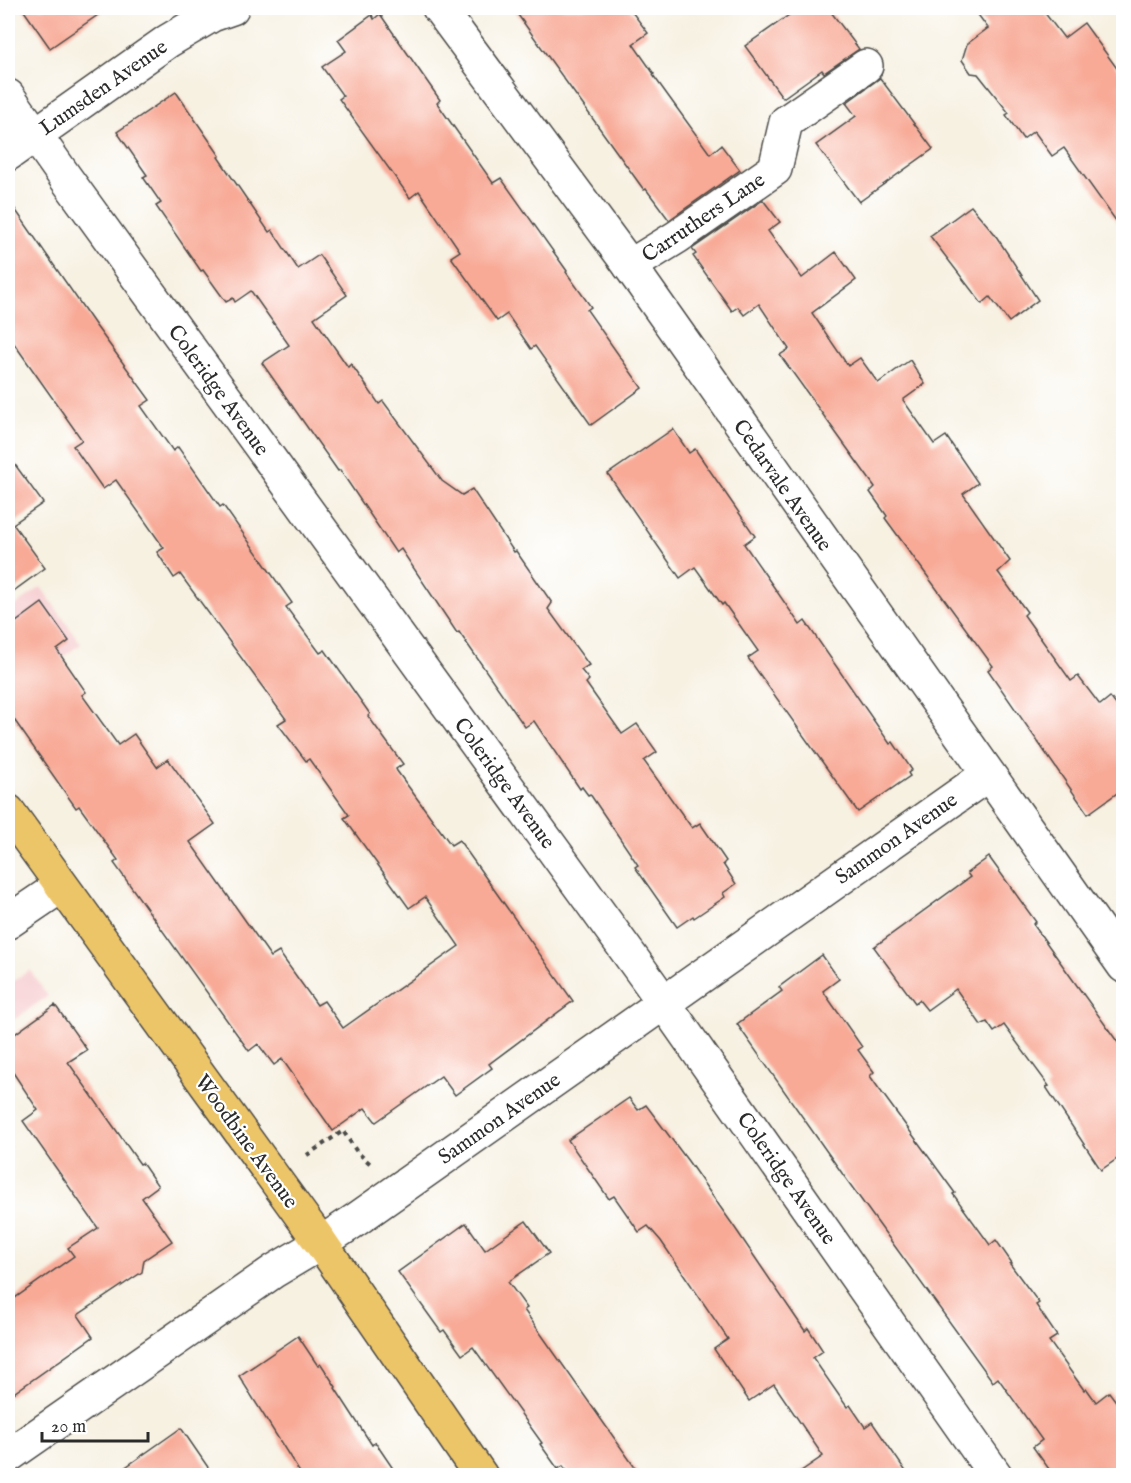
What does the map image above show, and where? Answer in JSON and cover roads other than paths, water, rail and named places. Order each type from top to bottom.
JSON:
[{"type":"main road","name":"Woodbine Avenue","points":[[8,811],[321,1243],[481,1476]]},
{"type":"street","name":"Lumsden Avenue","points":[[8,154],[168,41],[212,15],[232,8]]},
{"type":"street","name":"Cedarvale Avenue","points":[[439,8],[630,266],[987,775],[1124,966]]},
{"type":"street","name":"Carruthers Lane","points":[[630,266],[677,237],[775,169],[786,122],[866,66]]},
{"type":"street","name":"Coleridge Avenue","points":[[8,96],[664,1003],[996,1476]]},
{"type":"street","name":"Sammon Avenue","points":[[8,1456],[274,1271],[321,1243],[987,775]]},
{"type":"street","points":[[8,922],[61,886]]}]
